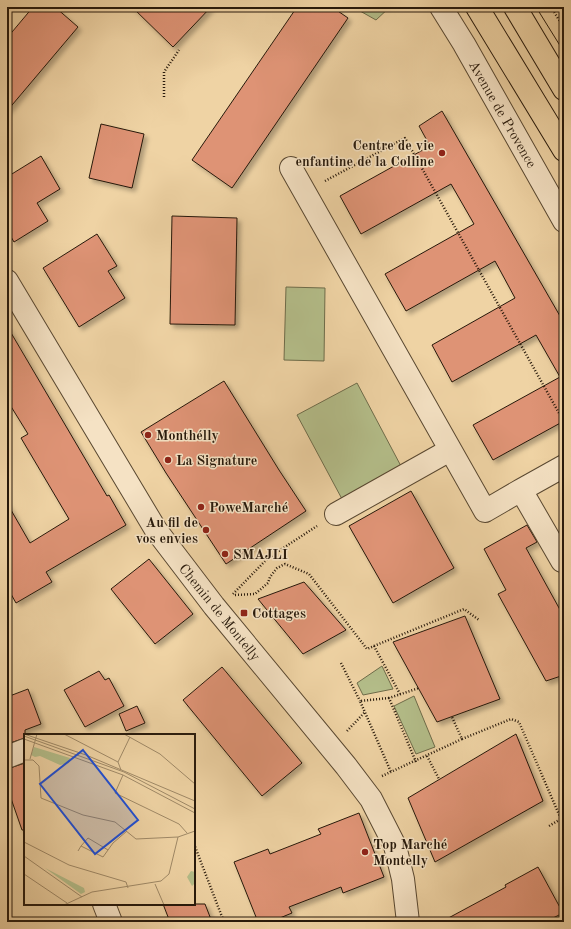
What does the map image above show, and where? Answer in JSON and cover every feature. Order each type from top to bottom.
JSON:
[{"type":"main road","points":[[478,7],[564,150]]},
{"type":"main road","points":[[515,7],[564,89]]},
{"type":"street","name":"Avenue de Provence","points":[[441,7],[464,44],[564,221]]},
{"type":"street","points":[[291,168],[484,511],[564,466]]},
{"type":"street","name":"Chemin de Montelly","points":[[7,281],[156,530],[226,621],[346,766],[371,799],[395,846],[403,879],[408,922]]},
{"type":"street","points":[[336,514],[450,450]]},
{"type":"street","points":[[521,490],[563,562]]},
{"type":"street","points":[[7,757],[24,750]]},
{"type":"street","points":[[104,905],[111,922]]},
{"type":"path","points":[[551,7],[564,28]]},
{"type":"path","points":[[164,97],[164,72],[179,50]]},
{"type":"path","points":[[305,191],[405,138],[564,422]]},
{"type":"path","points":[[336,514],[268,558],[232,595],[255,594],[268,583],[270,577],[277,568],[285,564],[300,570],[309,574],[366,649],[464,609],[479,620]]},
{"type":"path","points":[[374,646],[400,694]]},
{"type":"path","points":[[341,663],[360,701],[391,772]]},
{"type":"path","points":[[360,701],[389,698],[419,688]]},
{"type":"path","points":[[389,698],[416,762]]},
{"type":"path","points":[[346,733],[365,712]]},
{"type":"path","points":[[452,717],[462,739]]},
{"type":"path","points":[[380,778],[462,739],[511,719],[519,722],[563,818],[548,826]]},
{"type":"path","points":[[427,756],[439,779]]},
{"type":"path","points":[[195,847],[224,922]]},
{"type":"green space","points":[[353,7],[390,7],[376,20]]},
{"type":"green space","points":[[286,287],[325,288],[324,361],[284,360]]},
{"type":"green space","points":[[357,383],[402,468],[342,499],[297,415]]},
{"type":"green space","points":[[382,666],[393,689],[363,695],[357,683]]},
{"type":"green space","points":[[414,696],[435,747],[416,754],[394,706]]},
{"type":"building","points":[[33,7],[55,7],[78,27],[7,111],[7,38]]},
{"type":"building","points":[[132,7],[211,7],[173,47]]},
{"type":"building","points":[[297,7],[332,7],[348,18],[232,188],[192,160]]},
{"type":"building","points":[[442,111],[564,323],[564,421],[493,460],[473,425],[560,377],[536,335],[452,382],[432,345],[515,298],[495,261],[406,311],[385,274],[474,224],[451,184],[361,234],[340,196],[430,146],[419,126]]},
{"type":"building","points":[[101,124],[144,134],[132,188],[89,178]]},
{"type":"building","points":[[41,156],[60,189],[37,203],[48,221],[14,242],[7,230],[7,177]]},
{"type":"building","points":[[172,216],[237,218],[235,325],[170,324]]},
{"type":"building","points":[[97,234],[117,266],[108,271],[125,298],[79,327],[43,268]]},
{"type":"building","points":[[7,326],[107,496],[109,495],[126,525],[46,572],[52,582],[16,603],[7,587],[7,503],[30,543],[69,519],[21,438],[28,434],[7,400]]},
{"type":"building","points":[[224,381],[306,511],[226,564],[141,432]]},
{"type":"building","points":[[411,491],[454,568],[393,603],[349,526]]},
{"type":"building","points":[[527,525],[537,542],[526,548],[564,617],[564,675],[546,681],[498,594],[506,590],[484,549]]},
{"type":"building","points":[[149,559],[193,614],[155,644],[111,589]]},
{"type":"building","points":[[304,582],[346,630],[303,654],[258,599]]},
{"type":"building","points":[[465,616],[500,699],[437,722],[393,642]]},
{"type":"building","points":[[222,667],[302,763],[262,796],[183,700]]},
{"type":"building","points":[[99,671],[105,680],[109,678],[124,706],[85,727],[64,690]]},
{"type":"building","points":[[28,689],[41,724],[25,730],[24,738],[7,744],[7,697]]},
{"type":"building","points":[[137,706],[145,723],[126,731],[119,714]]},
{"type":"building","points":[[516,734],[543,801],[435,862],[408,798]]},
{"type":"building","points":[[24,763],[24,830],[22,830],[7,787],[7,769]]},
{"type":"building","points":[[359,813],[384,877],[343,893],[341,887],[289,907],[292,913],[270,922],[258,922],[234,862],[268,849],[270,854],[321,834],[318,829]]},
{"type":"building","points":[[538,867],[563,913],[545,922],[441,922],[506,887],[505,885]]},
{"type":"building","points":[[205,904],[212,922],[170,922],[163,905]]},
{"type":"tram line","points":[[536,7],[564,52]]},
{"type":"place","name":"Centre de vie enfantine de la Colline","points":[[442,153]]},
{"type":"place","name":"Monthélly","points":[[148,435]]},
{"type":"place","name":"La Signature","points":[[168,460]]},
{"type":"place","name":"PoweMarché","points":[[201,507]]},
{"type":"place","name":"Au fil de vos envies","points":[[206,530]]},
{"type":"place","name":"SMAJLI","points":[[225,554]]},
{"type":"place","name":"Cottages","points":[[244,613]]},
{"type":"place","name":"Top Marché Montelly","points":[[365,852]]}]
